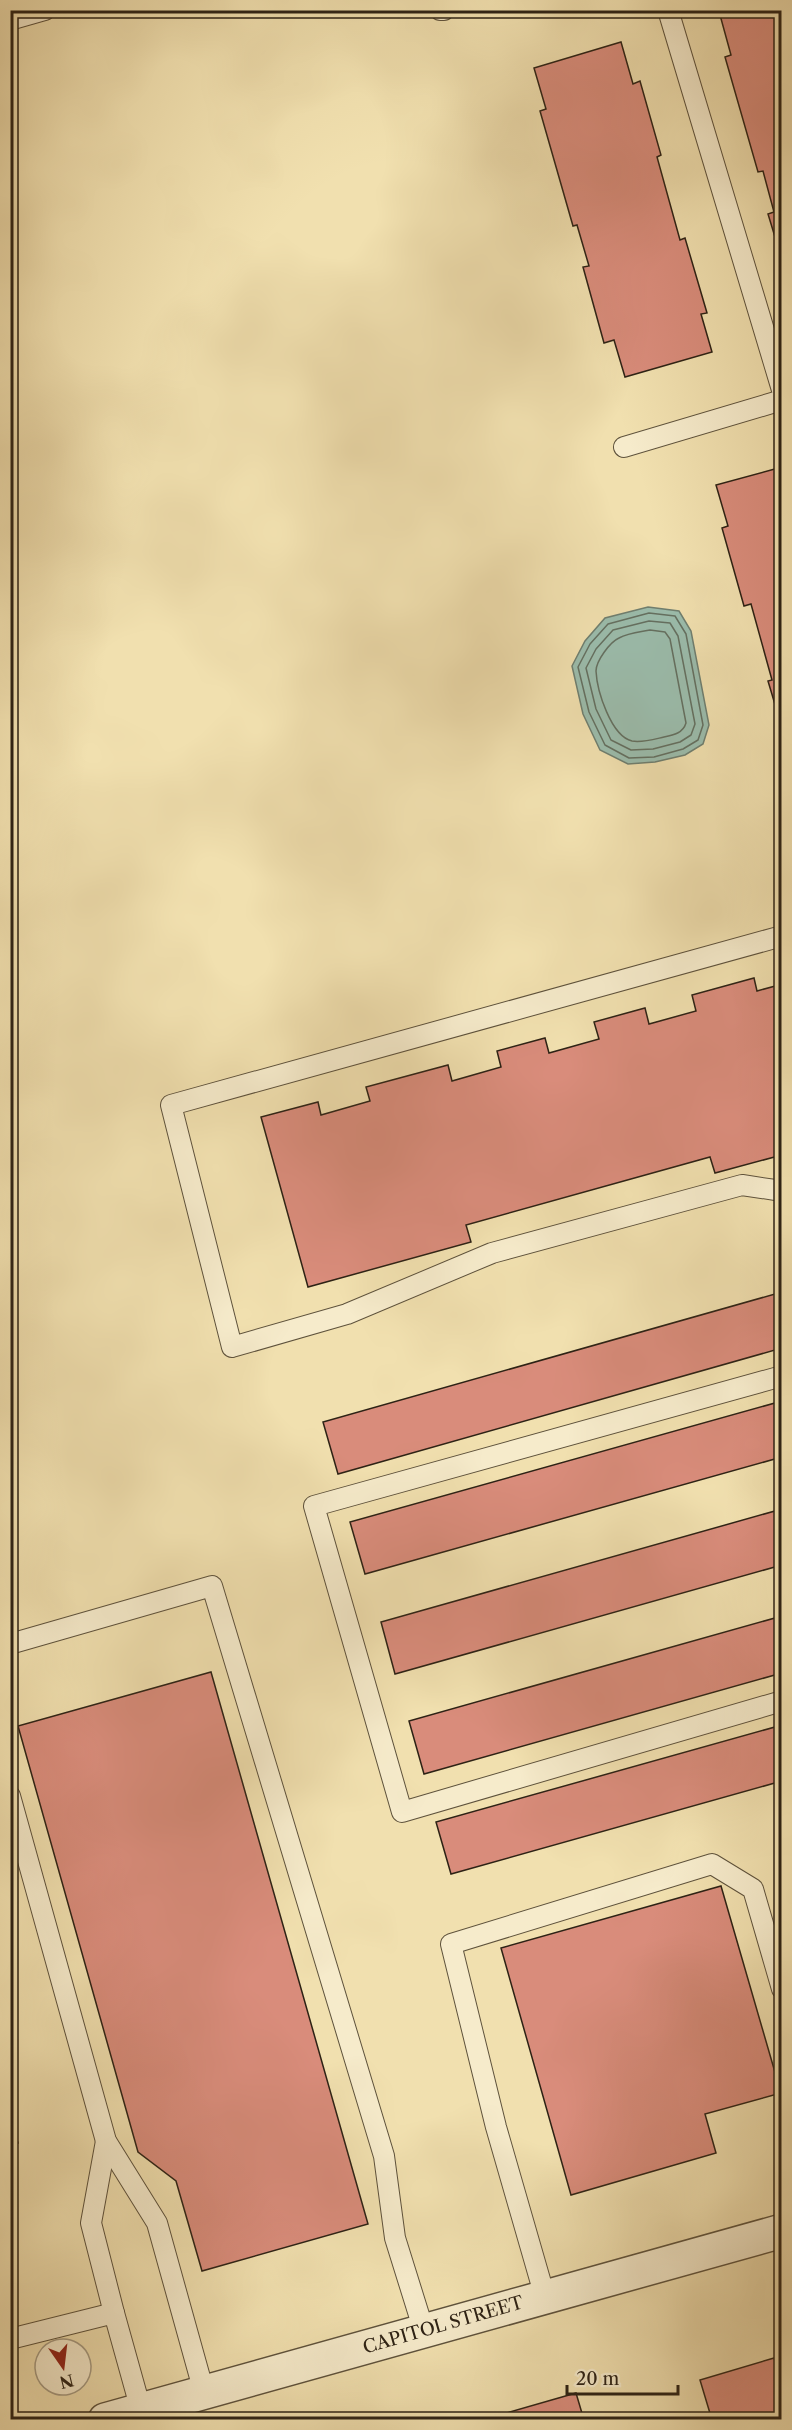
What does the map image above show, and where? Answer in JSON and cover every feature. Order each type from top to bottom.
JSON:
[{"type":"street","name":"CAPITOL STREET","points":[[105,2420],[782,2231]]},
{"type":"lane","points":[[10,20],[45,10]]},
{"type":"lane","points":[[668,10],[782,390]]},
{"type":"lane","points":[[624,447],[782,400]]},
{"type":"lane","points":[[782,936],[171,1105],[232,1347],[347,1314],[492,1253],[741,1185],[782,1191]]},
{"type":"lane","points":[[782,1377],[314,1506],[402,1812],[782,1701]]},
{"type":"lane","points":[[10,1644],[212,1586],[384,2156],[395,2238],[424,2331]]},
{"type":"lane","points":[[10,1796],[105,2141],[157,2223],[204,2392]]},
{"type":"lane","points":[[545,2297],[496,2127],[451,1944],[712,1864],[753,1888],[782,1989]]},
{"type":"lane","points":[[105,2141],[91,2223],[141,2409]]},
{"type":"lane","points":[[10,2339],[114,2313]]},
{"type":"water","points":[[648,607],[679,611],[691,631],[709,725],[703,744],[685,755],[655,762],[628,764],[600,750],[583,714],[572,666],[585,641],[605,618]]},
{"type":"building","points":[[734,10],[782,10],[782,260],[768,214],[774,212],[763,171],[758,172],[725,57],[731,55],[720,15]]},
{"type":"building","points":[[621,42],[633,84],[640,81],[661,155],[657,157],[680,240],[685,238],[707,313],[701,314],[712,352],[625,377],[614,340],[604,343],[583,267],[589,266],[577,225],[573,226],[540,111],[546,109],[534,68]]},
{"type":"building","points":[[782,467],[782,728],[768,681],[772,680],[751,604],[744,606],[722,528],[728,526],[716,485]]},
{"type":"building","points":[[782,970],[782,1155],[715,1173],[710,1157],[466,1225],[471,1242],[308,1287],[261,1117],[318,1102],[321,1115],[370,1101],[366,1087],[448,1065],[452,1081],[501,1067],[497,1051],[545,1038],[549,1053],[599,1039],[594,1022],[645,1008],[649,1024],[696,1011],[692,995],[754,978],[757,991],[779,985],[775,972]]},
{"type":"building","points":[[782,1292],[782,1348],[338,1474],[323,1422]]},
{"type":"building","points":[[782,1401],[782,1457],[365,1574],[350,1522]]},
{"type":"building","points":[[782,1509],[782,1565],[395,1674],[381,1622]]},
{"type":"building","points":[[782,1616],[782,1673],[424,1774],[409,1721]]},
{"type":"building","points":[[211,1672],[368,2224],[202,2271],[176,2181],[138,2152],[18,1726]]},
{"type":"building","points":[[782,1725],[782,1781],[451,1874],[436,1822]]},
{"type":"building","points":[[721,1886],[781,2093],[705,2114],[716,2153],[571,2195],[501,1948]]},
{"type":"building","points":[[10,2117],[18,2143],[10,2145]]},
{"type":"building","points":[[774,2358],[782,2385],[782,2420],[712,2420],[700,2380]]},
{"type":"building","points":[[576,2393],[584,2420],[505,2420],[503,2414]]}]
